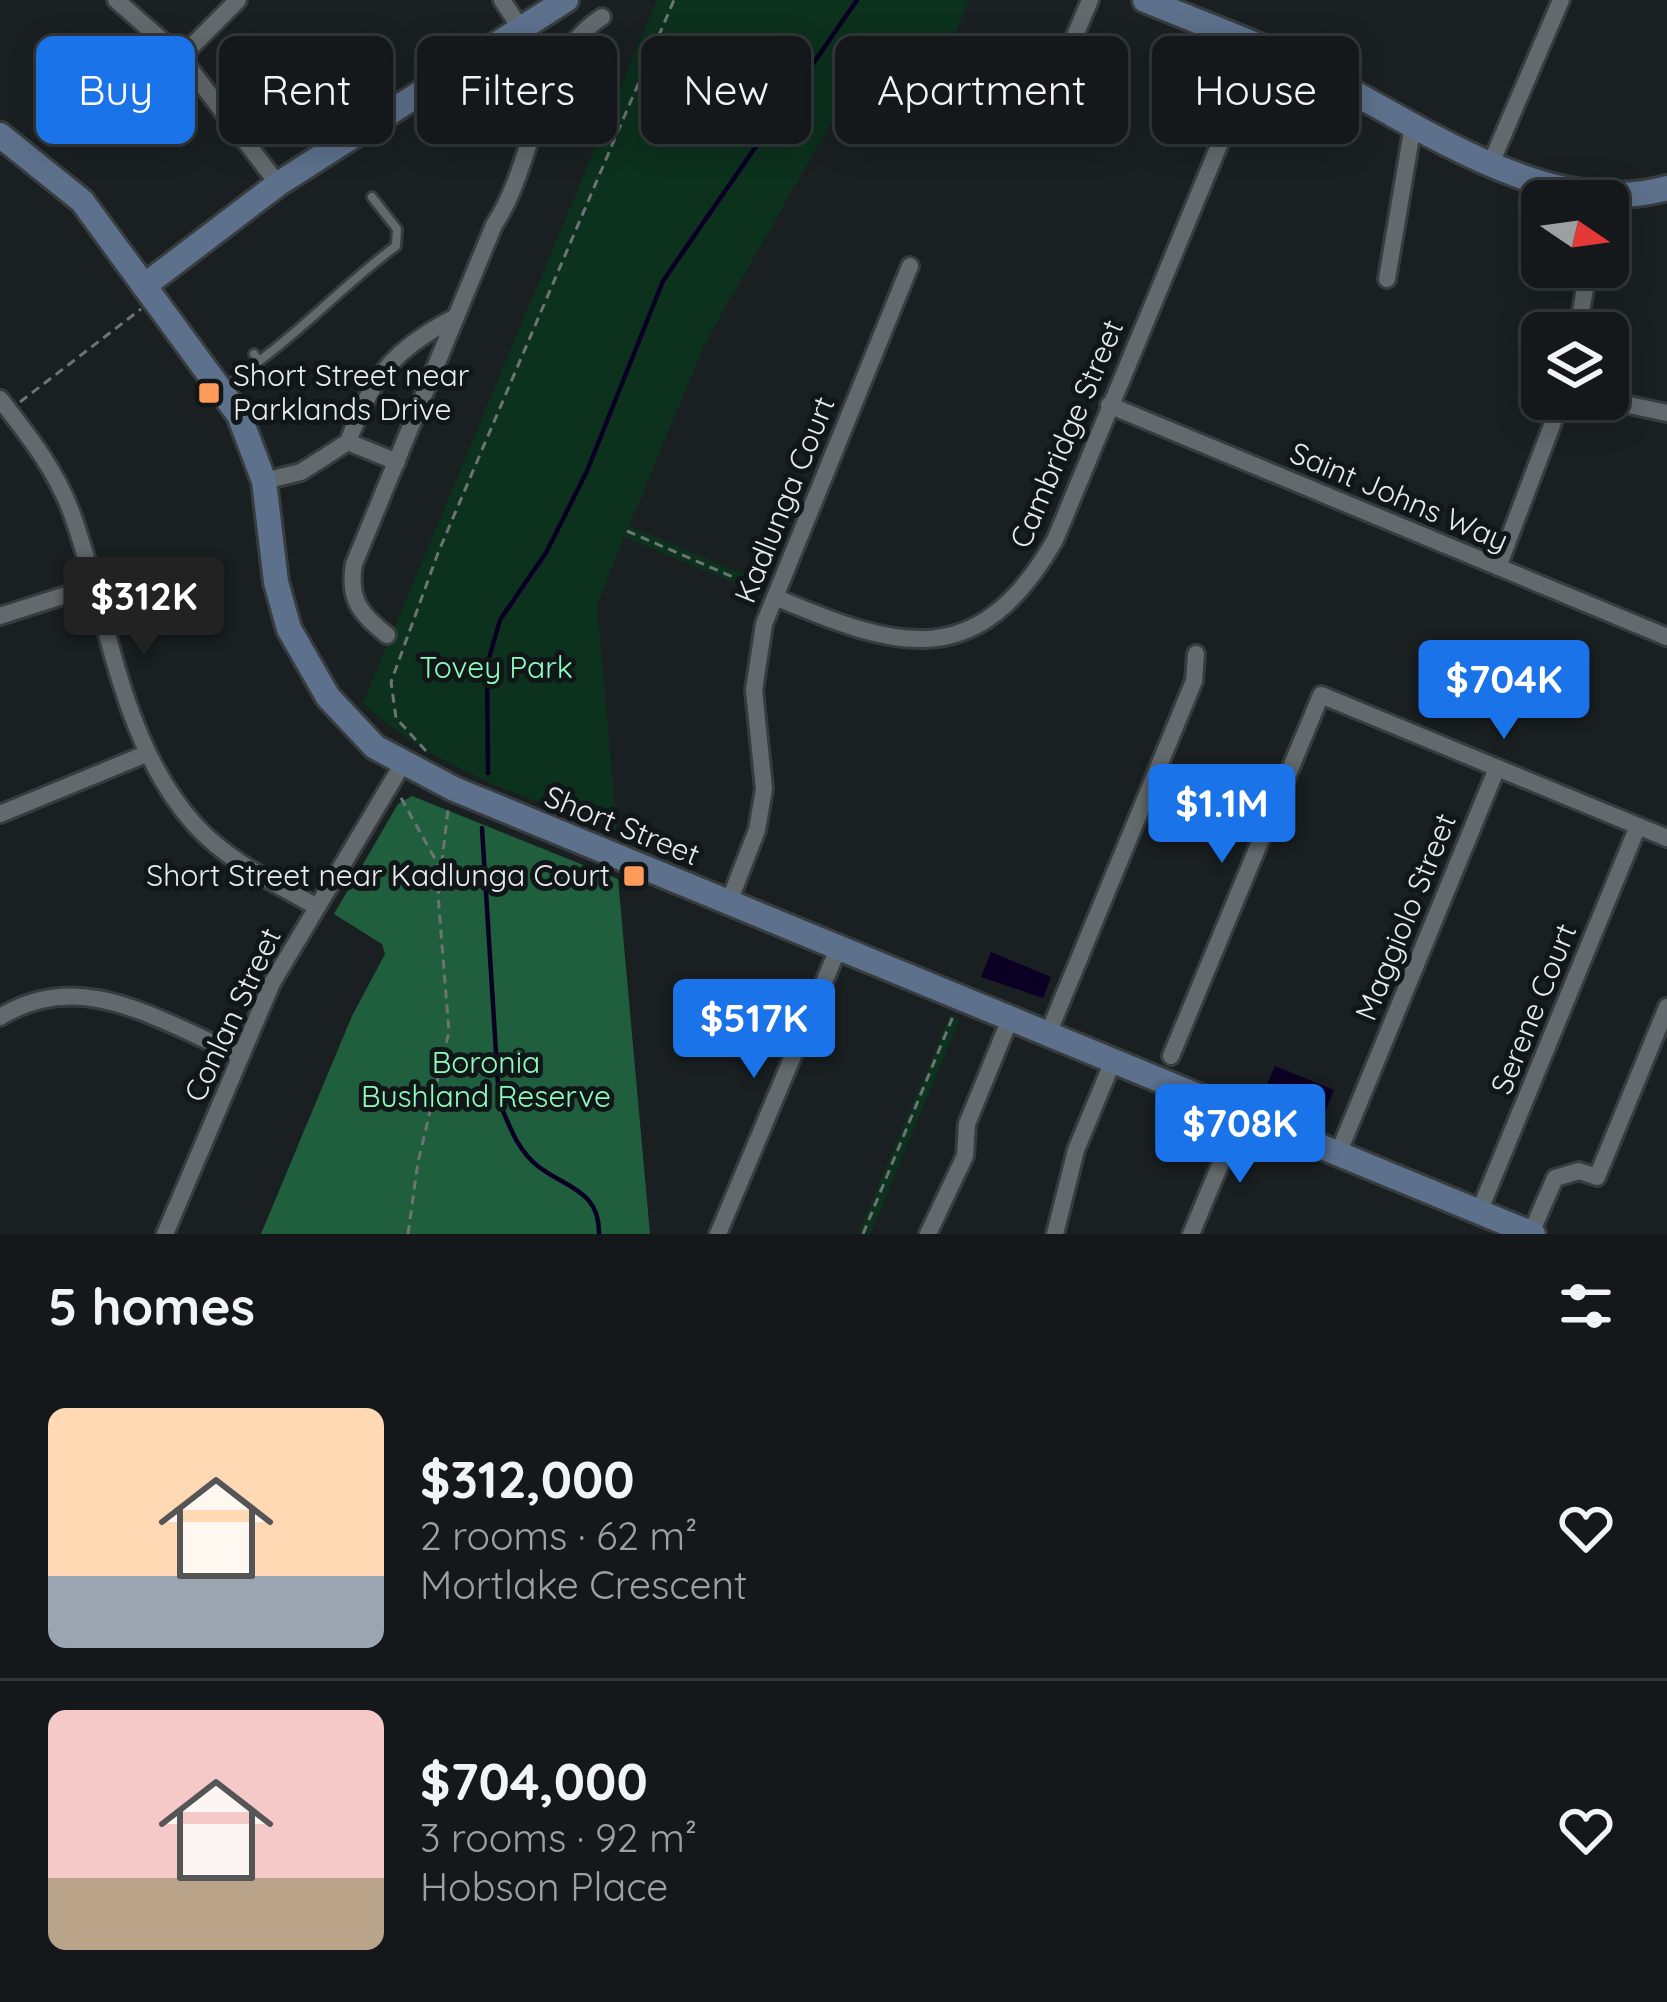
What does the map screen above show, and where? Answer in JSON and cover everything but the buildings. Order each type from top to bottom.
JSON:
[{"type":"street","points":[[116,0],[156,36]]},
{"type":"street","points":[[195,44],[238,0]]},
{"type":"street","points":[[502,0],[521,29]]},
{"type":"street","points":[[143,298],[278,184],[566,0]]},
{"type":"street","points":[[1075,36],[1090,0]]},
{"type":"street","points":[[1145,0],[1233,36]]},
{"type":"street","points":[[1491,163],[1561,0]]},
{"type":"street","points":[[387,634],[362,615],[351,581],[360,546],[514,189],[571,44],[602,17]]},
{"type":"street","points":[[195,76],[278,184]]},
{"type":"street","points":[[1359,97],[1491,163],[1543,180]]},
{"type":"street","points":[[1387,279],[1413,125]]},
{"type":"street","name":"Short Street","points":[[0,135],[82,200],[143,298],[224,390],[264,481],[276,582],[290,629],[328,697],[375,747],[402,765],[838,949],[1532,1234]]},
{"type":"street","name":"Cambridge Street","points":[[775,597],[862,634],[902,641],[943,638],[977,625],[1008,605],[1034,576],[1054,540],[1219,144]]},
{"type":"street","points":[[1629,196],[1667,188]]},
{"type":"street","name":"Kadlunga Court","points":[[729,902],[757,830],[764,789],[754,690],[764,624],[910,266]]},
{"type":"street","points":[[264,481],[301,472],[348,442],[375,377],[392,358],[456,317]]},
{"type":"street","points":[[5,405],[58,483],[146,754],[197,828],[230,857],[316,907]]},
{"type":"street","name":"Saint Johns Way","points":[[1109,405],[1667,638]]},
{"type":"street","points":[[1629,405],[1667,413]]},
{"type":"street","points":[[1498,567],[1554,420]]},
{"type":"street","points":[[348,442],[397,462]]},
{"type":"street","points":[[0,616],[94,586]]},
{"type":"street","points":[[1048,1034],[1194,681],[1196,654]]},
{"type":"street","points":[[1172,1057],[1321,695],[1667,838]]},
{"type":"street","points":[[0,814],[146,754]]},
{"type":"street","name":"Conlan Street","points":[[165,1234],[272,983],[402,765]]},
{"type":"street","name":"Maggiolo Street","points":[[1338,1154],[1497,768]]},
{"type":"street","name":"Serene Court","points":[[1479,1213],[1638,826]]},
{"type":"street","points":[[718,1234],[838,949]]},
{"type":"street","points":[[0,1017],[33,997],[67,992],[100,998],[241,1054]]},
{"type":"street","points":[[1532,1234],[1555,1178],[1579,1171],[1598,1178],[1667,1006]]},
{"type":"street","points":[[928,1234],[965,1156],[967,1124],[1010,1018]]},
{"type":"street","points":[[1055,1234],[1076,1150],[1113,1061]]},
{"type":"street","points":[[1191,1234],[1241,1115]]},
{"type":"lane","points":[[224,390],[256,358],[319,316],[338,289],[396,246],[397,229],[372,197]]},
{"type":"path","points":[[422,748],[396,718],[391,682],[438,553],[674,0]]},
{"type":"path","points":[[5,405],[143,298]]},
{"type":"path","points":[[627,531],[775,597]]},
{"type":"path","points":[[401,798],[440,867]]},
{"type":"path","points":[[408,1234],[418,1162],[449,1031],[440,867],[449,806]]},
{"type":"path","points":[[863,1234],[960,998]]},
{"type":"green space","name":"Tovey Park","points":[[657,0],[969,0],[954,36],[835,36],[835,117],[705,343],[629,526],[761,582],[757,592],[624,537],[597,605],[617,832],[451,764],[363,703],[597,144],[617,144],[617,96],[641,38],[641,144],[811,144],[811,36],[642,36]]},
{"type":"green space","name":"Boronia Bushland Reserve","points":[[412,796],[618,879],[650,1234],[261,1234],[352,1016],[385,954],[382,944],[334,914],[398,804]]},
{"type":"green space","points":[[950,1015],[960,1019],[870,1234],[858,1234]]},
{"type":"shaded area","points":[[991,952],[1051,977],[1043,998],[981,977]]},
{"type":"shaded area","points":[[1275,1066],[1334,1090],[1323,1116],[1264,1092]]},
{"type":"waterway","points":[[488,773],[487,665],[500,620],[547,551],[587,471],[663,281],[857,0]]},
{"type":"waterway","points":[[482,828],[499,1101],[531,1160],[588,1199],[599,1234]]},
{"type":"place","name":"Short Street near Parklands Drive","points":[[209,393]]},
{"type":"place","name":"Short Street near Kadlunga Court","points":[[634,876]]}]
